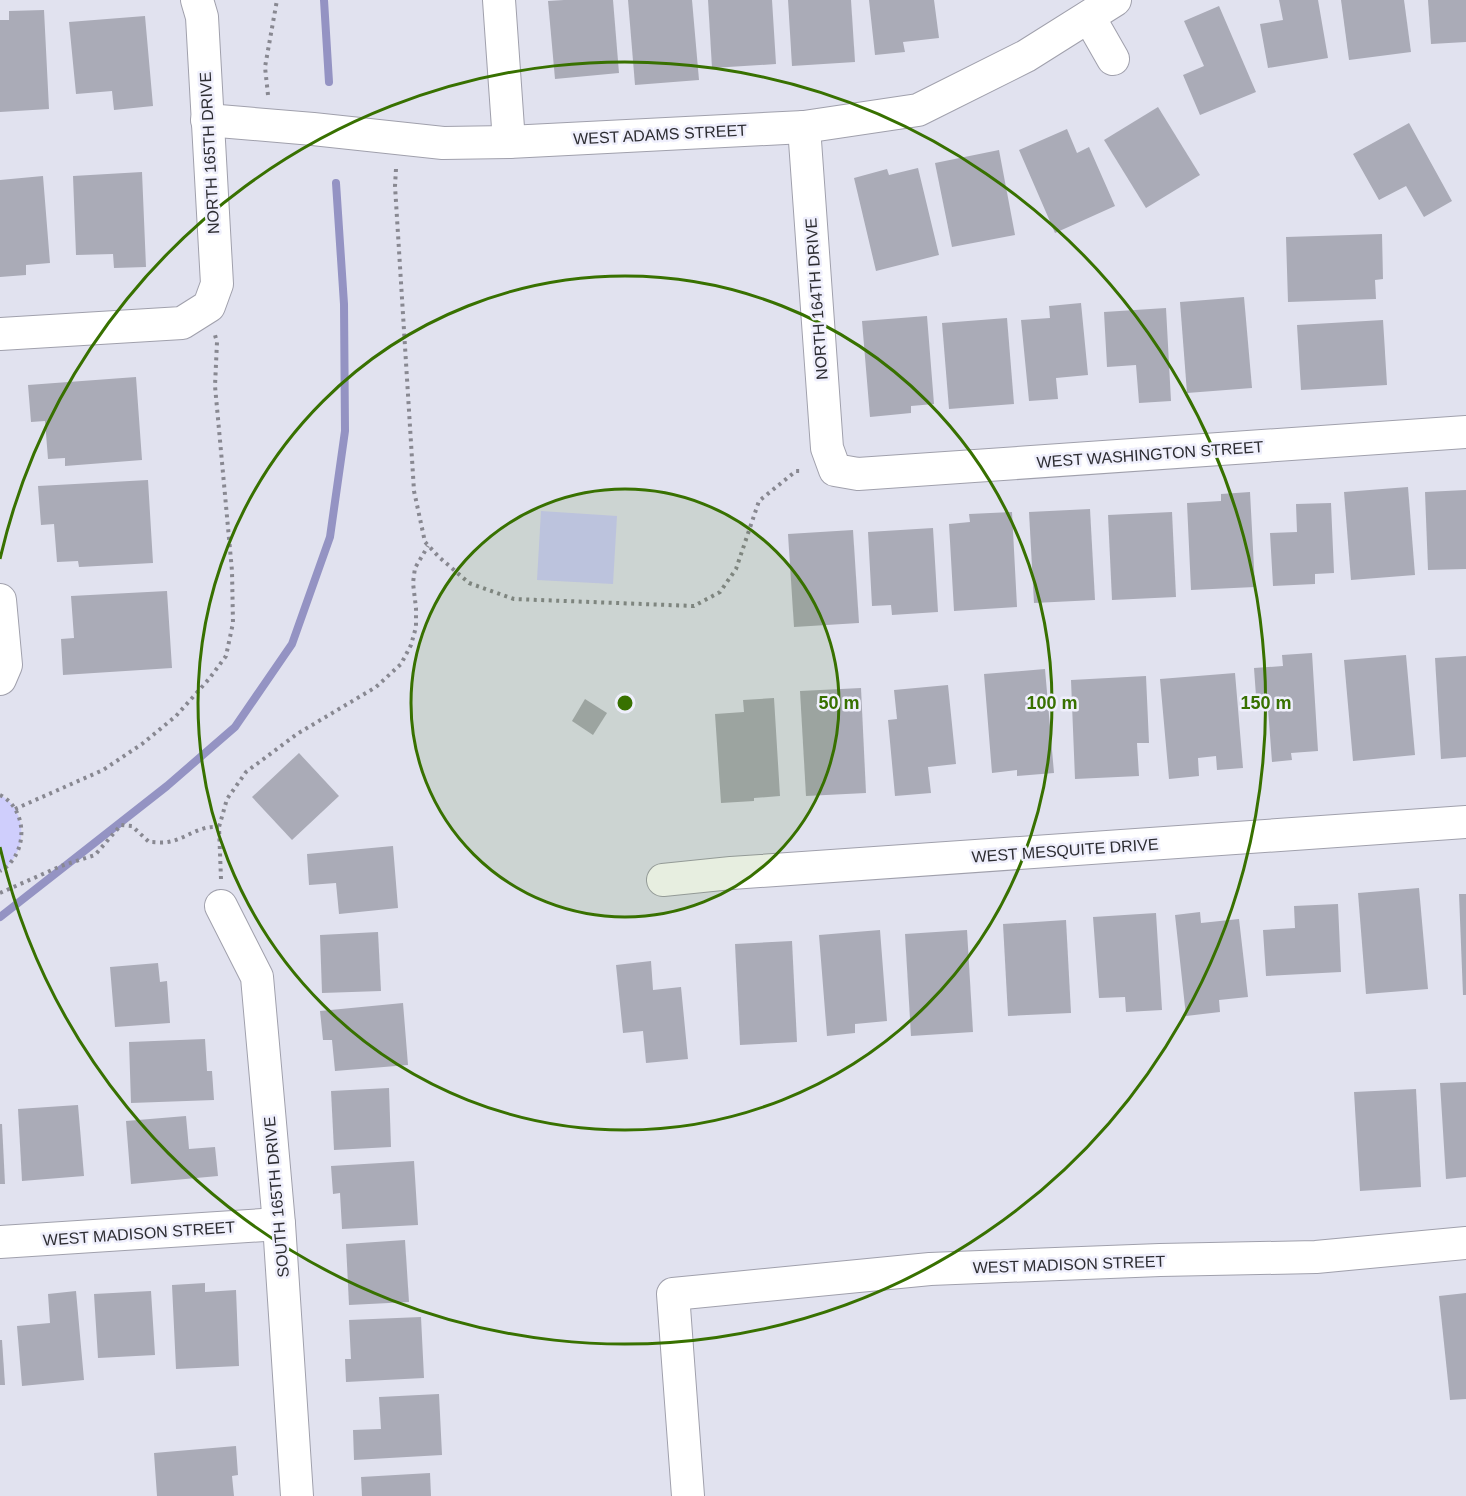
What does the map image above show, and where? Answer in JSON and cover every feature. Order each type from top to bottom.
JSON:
[{"type":"street","name":"NORTH 165TH DRIVE","points":[[196,0],[202,16],[217,284],[209,306]]},
{"type":"street","points":[[499,0],[509,142]]},
{"type":"street","name":"WEST ADAMS STREET","points":[[207,120],[443,143],[509,142],[804,126],[918,110],[1026,56],[1115,0]]},
{"type":"street","points":[[1089,17],[1113,59]]},
{"type":"street","name":"NORTH 164TH DRIVE","points":[[804,126],[827,448],[835,470]]},
{"type":"street","points":[[0,334],[182,323],[209,306]]},
{"type":"street","name":"WEST WASHINGTON STREET","points":[[835,470],[858,474],[1466,432]]},
{"type":"street","points":[[0,600],[6,665],[0,679]]},
{"type":"street","name":"WEST MESQUITE DRIVE","points":[[663,880],[731,873],[1466,822]]},
{"type":"street","name":"SOUTH 165TH DRIVE","points":[[221,906],[257,977],[279,1224],[297,1496]]},
{"type":"street","name":"WEST MADISON STREET","points":[[0,1242],[279,1224]]},
{"type":"street","name":"WEST MADISON STREET","points":[[688,1496],[674,1294],[930,1269],[1160,1260],[1316,1257],[1466,1243]]},
{"type":"path","points":[[277,0],[265,67],[267,94],[279,126]]},
{"type":"path","points":[[397,138],[395,186],[414,491],[425,542],[469,583],[514,599],[694,606],[720,591],[736,568],[759,501],[796,471],[835,470]]},
{"type":"path","points":[[15,808],[102,770],[142,744],[176,716],[226,656],[233,623],[232,572],[215,386],[217,342],[209,306]]},
{"type":"path","points":[[221,906],[219,827],[227,799],[246,772],[297,734],[376,687],[402,664],[416,627],[413,583],[415,568],[428,546]]},
{"type":"path","points":[[0,795],[15,808],[22,828],[20,846],[11,862],[0,872]]},
{"type":"path","points":[[0,893],[62,866],[95,855],[121,825],[132,826],[149,842],[169,842],[194,831],[211,826],[219,827]]},
{"type":"shaded area","points":[[541,511],[617,516],[613,584],[537,580]]},
{"type":"shaded area","points":[[0,795],[8,801],[19,816],[21,835],[16,854],[9,865],[0,871]]},
{"type":"building","points":[[613,0],[619,73],[555,79],[548,1]]},
{"type":"building","points":[[628,0],[692,0],[699,80],[635,85]]},
{"type":"building","points":[[708,0],[772,0],[776,64],[712,68]]},
{"type":"building","points":[[788,0],[851,0],[855,62],[792,66]]},
{"type":"building","points":[[869,0],[934,0],[939,38],[903,42],[905,52],[875,55]]},
{"type":"building","points":[[1279,0],[1318,0],[1328,58],[1268,68],[1260,24],[1283,20]]},
{"type":"building","points":[[1341,0],[1404,0],[1411,52],[1349,60]]},
{"type":"building","points":[[1428,0],[1466,0],[1466,42],[1431,44]]},
{"type":"building","points":[[1219,6],[1256,92],[1200,115],[1183,75],[1204,66],[1184,21]]},
{"type":"building","points":[[44,10],[49,109],[0,112],[0,20],[9,20],[9,11]]},
{"type":"building","points":[[145,16],[153,106],[114,110],[112,91],[76,94],[69,22]]},
{"type":"building","points":[[1158,107],[1200,175],[1146,208],[1104,140]]},
{"type":"building","points":[[1409,123],[1452,201],[1424,217],[1406,186],[1379,200],[1353,154]]},
{"type":"building","points":[[1067,129],[1077,153],[1089,147],[1115,206],[1055,233],[1019,150]]},
{"type":"building","points":[[999,150],[1015,235],[952,247],[935,163]]},
{"type":"building","points":[[918,168],[939,255],[876,271],[854,178],[887,169],[889,175]]},
{"type":"building","points":[[142,172],[146,267],[114,268],[113,254],[76,255],[73,176]]},
{"type":"building","points":[[43,176],[50,263],[26,265],[26,275],[0,277],[0,180]]},
{"type":"building","points":[[1382,234],[1383,279],[1375,280],[1376,299],[1288,302],[1286,237]]},
{"type":"building","points":[[1244,297],[1252,388],[1187,393],[1180,302]]},
{"type":"building","points":[[1081,303],[1088,375],[1056,378],[1058,399],[1029,401],[1021,320],[1050,318],[1049,306]]},
{"type":"building","points":[[1166,308],[1171,401],[1139,403],[1136,365],[1107,367],[1104,312]]},
{"type":"building","points":[[927,316],[934,404],[911,406],[911,413],[870,417],[862,321]]},
{"type":"building","points":[[1007,318],[1014,404],[949,409],[942,323]]},
{"type":"building","points":[[1383,320],[1387,385],[1301,390],[1297,325]]},
{"type":"building","points":[[136,377],[142,460],[65,466],[65,458],[48,459],[45,421],[31,422],[28,385]]},
{"type":"building","points":[[148,480],[153,563],[79,567],[78,561],[57,562],[54,524],[41,525],[38,486]]},
{"type":"building","points":[[1408,487],[1415,575],[1351,580],[1344,492]]},
{"type":"building","points":[[1466,490],[1466,569],[1428,570],[1425,492]]},
{"type":"building","points":[[1250,492],[1255,587],[1191,590],[1187,503],[1221,501],[1221,494]]},
{"type":"building","points":[[1331,503],[1334,573],[1315,574],[1315,584],[1273,586],[1270,533],[1297,532],[1296,504]]},
{"type":"building","points":[[1090,509],[1095,600],[1034,603],[1029,512]]},
{"type":"building","points":[[1012,512],[1017,607],[954,611],[949,524],[970,522],[969,514]]},
{"type":"building","points":[[1172,512],[1176,597],[1112,600],[1108,515]]},
{"type":"building","points":[[933,528],[938,612],[892,615],[891,605],[872,606],[868,532]]},
{"type":"building","points":[[853,530],[859,623],[794,627],[788,534]]},
{"type":"building","points":[[167,591],[172,668],[63,675],[61,639],[74,638],[71,596]]},
{"type":"building","points":[[1312,653],[1318,751],[1291,753],[1292,760],[1272,762],[1267,695],[1256,696],[1254,668],[1283,666],[1282,655]]},
{"type":"building","points":[[1406,655],[1415,755],[1353,761],[1344,660]]},
{"type":"building","points":[[1466,656],[1466,757],[1441,759],[1435,658]]},
{"type":"building","points":[[1045,669],[1054,773],[1017,776],[1017,770],[992,773],[984,674]]},
{"type":"building","points":[[1235,673],[1243,768],[1217,770],[1216,756],[1198,758],[1199,776],[1169,779],[1160,679]]},
{"type":"building","points":[[1146,676],[1149,743],[1137,743],[1139,776],[1075,779],[1071,680]]},
{"type":"building","points":[[948,685],[956,764],[928,767],[931,793],[895,796],[888,720],[897,719],[894,690]]},
{"type":"building","points":[[861,688],[866,793],[806,796],[800,691]]},
{"type":"building","points":[[774,698],[780,796],[754,798],[754,801],[721,803],[715,714],[744,712],[743,700]]},
{"type":"building","points":[[585,699],[607,713],[593,735],[572,721]]},
{"type":"building","points":[[299,753],[339,796],[292,840],[252,797]]},
{"type":"building","points":[[393,846],[398,908],[339,914],[336,883],[309,885],[307,854]]},
{"type":"building","points":[[1419,888],[1428,989],[1366,994],[1358,893]]},
{"type":"building","points":[[1459,894],[1466,894],[1466,995],[1463,995]]},
{"type":"building","points":[[1338,904],[1341,972],[1266,976],[1263,930],[1295,928],[1294,906]]},
{"type":"building","points":[[1200,912],[1201,923],[1239,919],[1248,997],[1219,1000],[1220,1012],[1186,1016],[1175,915]]},
{"type":"building","points":[[1156,913],[1162,1010],[1126,1012],[1125,997],[1099,998],[1093,917]]},
{"type":"building","points":[[1066,920],[1071,1013],[1008,1016],[1003,924]]},
{"type":"building","points":[[880,930],[887,1021],[855,1024],[855,1033],[827,1036],[819,935]]},
{"type":"building","points":[[967,930],[973,1032],[911,1036],[905,934]]},
{"type":"building","points":[[378,932],[381,991],[322,993],[320,935]]},
{"type":"building","points":[[792,941],[797,1042],[740,1045],[735,944]]},
{"type":"building","points":[[651,961],[653,990],[681,987],[688,1059],[646,1063],[643,1031],[623,1033],[616,965]]},
{"type":"building","points":[[158,963],[160,982],[167,981],[170,1023],[115,1027],[110,967]]},
{"type":"building","points":[[403,1003],[408,1065],[335,1071],[332,1040],[323,1040],[320,1011]]},
{"type":"building","points":[[205,1039],[207,1071],[212,1071],[214,1100],[131,1103],[129,1042]]},
{"type":"building","points":[[1466,1082],[1466,1177],[1446,1179],[1440,1083]]},
{"type":"building","points":[[389,1088],[391,1147],[334,1150],[331,1091]]},
{"type":"building","points":[[1416,1089],[1421,1187],[1360,1191],[1354,1092]]},
{"type":"building","points":[[78,1105],[84,1176],[22,1181],[18,1109]]},
{"type":"building","points":[[186,1116],[189,1149],[215,1147],[218,1176],[131,1184],[126,1121]]},
{"type":"building","points":[[0,1124],[2,1124],[5,1184],[0,1184]]},
{"type":"building","points":[[414,1161],[418,1225],[342,1229],[340,1193],[333,1194],[331,1166]]},
{"type":"building","points":[[405,1240],[409,1302],[349,1305],[346,1244]]},
{"type":"building","points":[[205,1283],[205,1292],[236,1290],[239,1366],[176,1369],[172,1285]]},
{"type":"building","points":[[76,1291],[84,1380],[22,1386],[17,1326],[50,1323],[48,1294]]},
{"type":"building","points":[[151,1291],[155,1355],[98,1358],[94,1294]]},
{"type":"building","points":[[1466,1293],[1466,1399],[1450,1400],[1439,1296]]},
{"type":"building","points":[[421,1317],[424,1378],[346,1382],[345,1359],[351,1359],[349,1320]]},
{"type":"building","points":[[0,1340],[2,1340],[5,1385],[0,1385]]},
{"type":"building","points":[[439,1394],[442,1455],[354,1460],[353,1430],[381,1429],[379,1397]]},
{"type":"building","points":[[236,1446],[238,1475],[232,1476],[234,1496],[157,1496],[154,1453]]},
{"type":"building","points":[[430,1473],[431,1496],[362,1496],[361,1477]]},
{"type":"waterway","points":[[324,0],[329,82]]},
{"type":"waterway","points":[[0,917],[167,786],[235,727],[292,644],[330,537],[345,431],[344,304],[336,183]]}]
